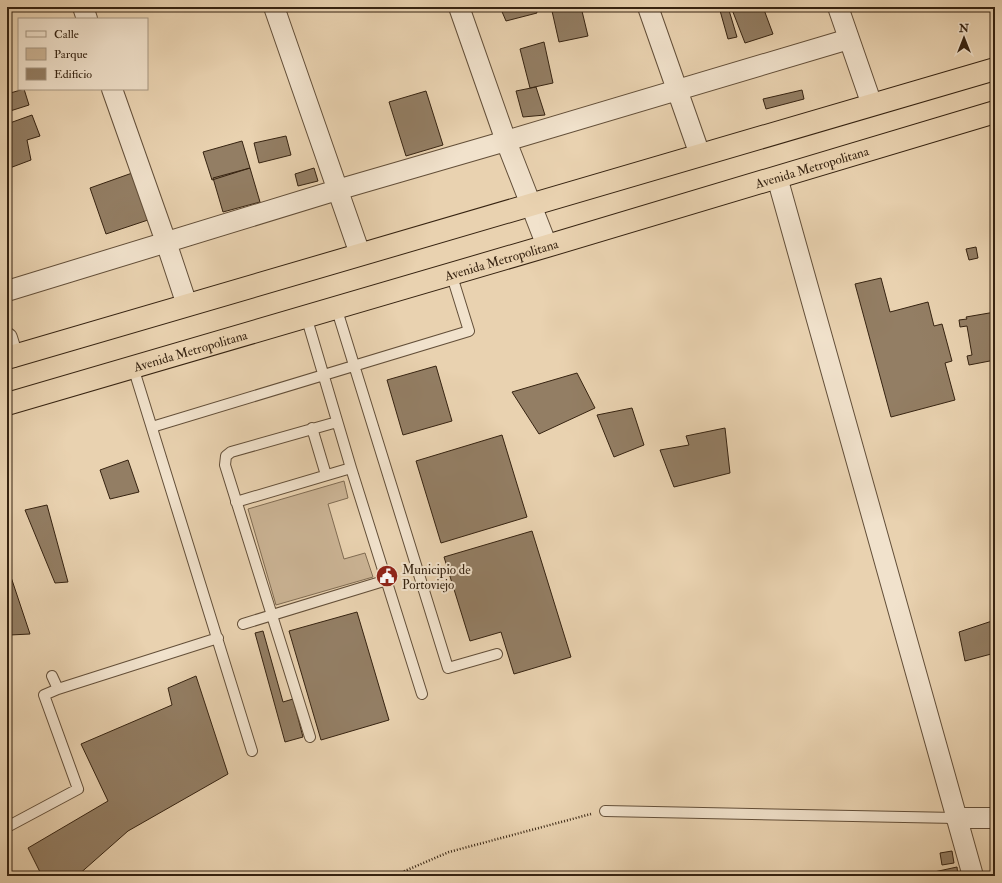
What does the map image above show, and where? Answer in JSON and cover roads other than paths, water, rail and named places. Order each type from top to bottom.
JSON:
[{"type":"highway","points":[[9,351],[187,305],[995,68]]},
{"type":"highway","name":"Avenida Metropolitana","points":[[7,404],[547,246],[995,112]]},
{"type":"street","points":[[83,7],[87,18]]},
{"type":"street","points":[[274,7],[360,254]]},
{"type":"street","points":[[459,7],[506,141],[547,246]]},
{"type":"street","points":[[648,7],[700,155]]},
{"type":"street","points":[[838,7],[872,105]]},
{"type":"street","points":[[7,291],[337,190],[677,91],[849,39]]},
{"type":"street","points":[[112,90],[187,305]]},
{"type":"street","points":[[776,178],[972,876]]},
{"type":"street","points":[[956,818],[995,818]]},
{"type":"lane","points":[[152,427],[468,331],[451,273]]},
{"type":"lane","points":[[336,307],[448,668],[497,654]]},
{"type":"lane","points":[[306,316],[351,468],[422,694]]},
{"type":"lane","points":[[133,367],[252,751]]},
{"type":"lane","points":[[310,737],[225,465],[226,456],[232,452],[337,422]]},
{"type":"lane","points":[[312,428],[326,475]]},
{"type":"lane","points":[[236,502],[351,468]]},
{"type":"lane","points":[[243,624],[387,580]]},
{"type":"lane","points":[[7,827],[78,789],[44,695],[58,689],[218,638]]},
{"type":"lane","points":[[52,676],[58,689]]},
{"type":"lane","points":[[604,810],[956,818]]},
{"type":"place","name":"Municipio de Portoviejo","points":[[387,576]]}]
